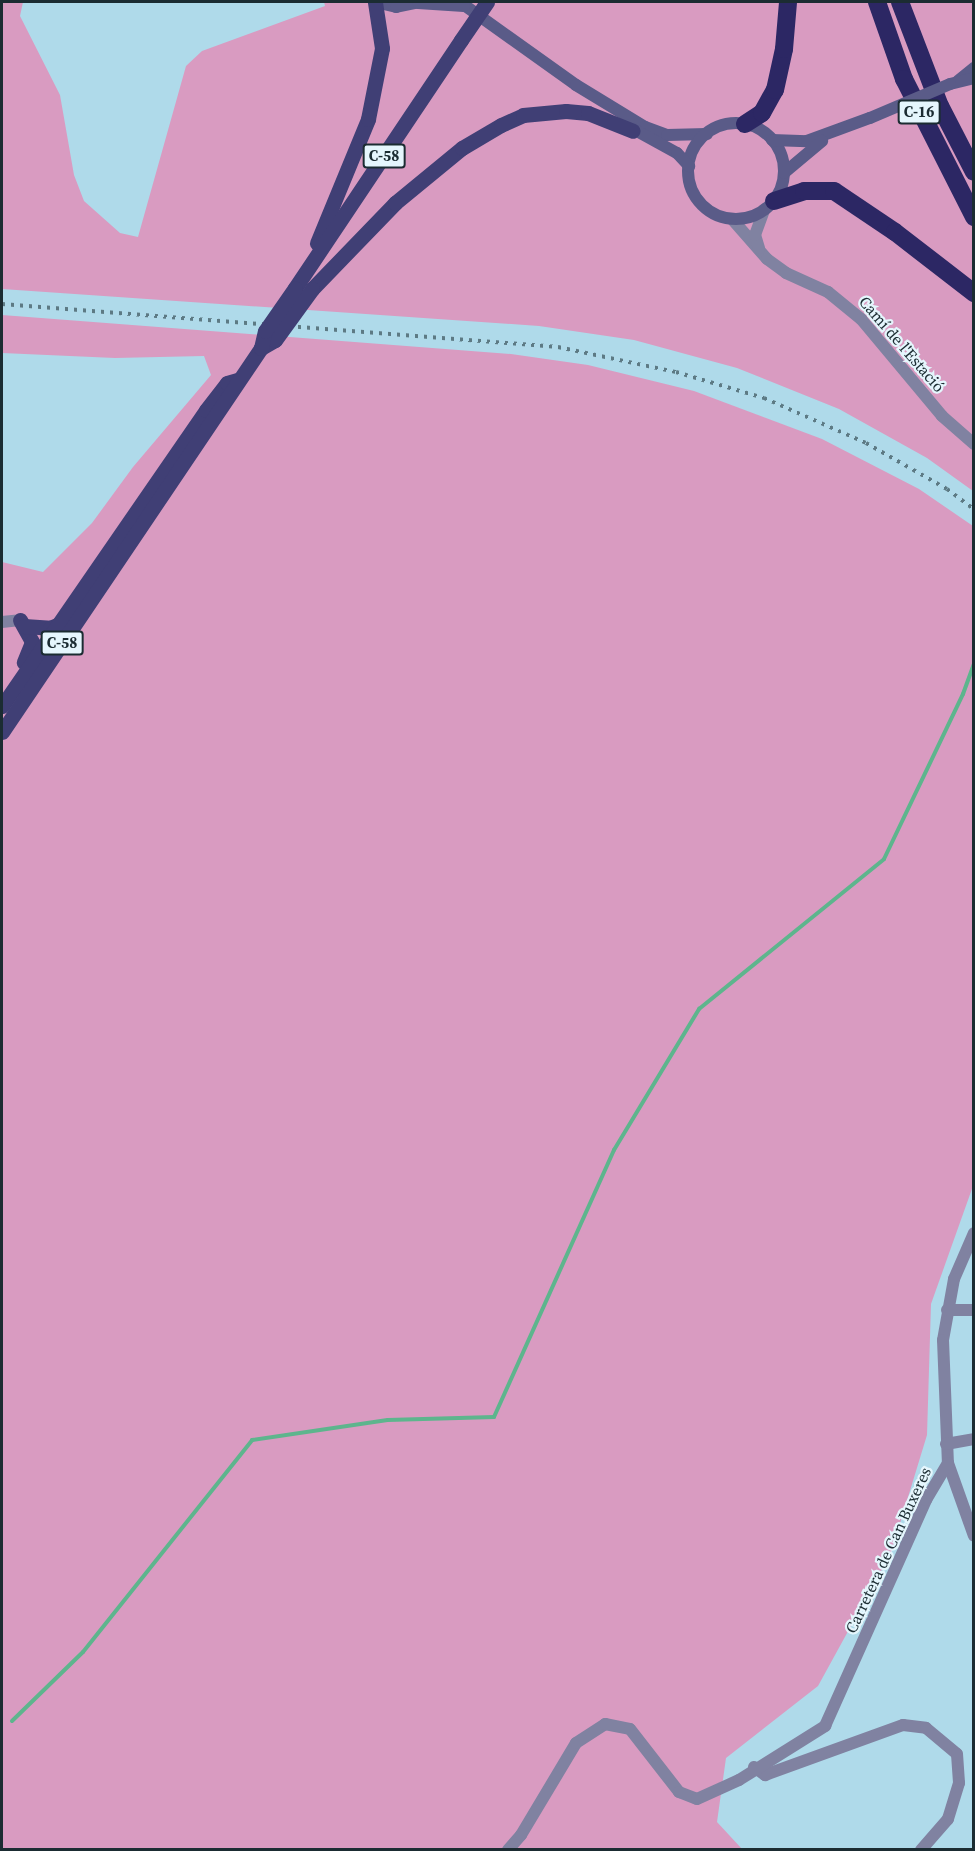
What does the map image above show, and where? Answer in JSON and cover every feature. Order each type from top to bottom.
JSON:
[{"type":"highway","points":[[745,124],[762,113],[775,90],[784,49],[788,2]]},
{"type":"highway","name":"C-16","points":[[877,2],[912,97],[974,217]]},
{"type":"highway","name":"C-16","points":[[900,2],[932,88],[974,172]]},
{"type":"highway","points":[[769,206],[804,191],[834,191],[895,232],[974,293]]},
{"type":"main road","points":[[306,271],[368,119],[382,48],[375,2]]},
{"type":"main road","name":"C-58","points":[[2,732],[120,554],[243,378],[261,348],[265,331],[487,2]]},
{"type":"main road","points":[[261,348],[275,340],[312,289],[395,203],[462,147],[501,124],[523,115],[566,111],[588,113],[633,131]]},
{"type":"main road","name":"C-58","points":[[5,701],[206,410],[227,382],[243,378]]},
{"type":"main road","points":[[22,623],[56,627],[69,619],[120,554]]},
{"type":"main road","points":[[22,623],[46,617],[72,602]]},
{"type":"main road","points":[[5,701],[31,650],[32,642],[22,623]]},
{"type":"street","points":[[375,2],[396,7],[419,2],[462,4],[594,97],[633,131],[677,153],[689,166]]},
{"type":"street","points":[[769,206],[749,218],[732,219],[714,213],[700,202],[691,185],[689,166],[694,148],[706,134],[725,125],[745,124],[772,140],[795,143],[832,134],[954,82],[974,68]]},
{"type":"street","points":[[954,82],[974,78]]},
{"type":"street","points":[[594,97],[658,132],[706,134]]},
{"type":"street","points":[[767,259],[755,235],[784,173],[809,149],[832,134]]},
{"type":"street","points":[[772,140],[782,156],[784,173]]},
{"type":"street","name":"Camí de l'Estació","points":[[732,219],[767,259],[786,273],[828,291],[850,309],[942,416],[974,444]]},
{"type":"street","points":[[2,622],[22,623]]},
{"type":"street","name":"Carretera de Can Buxeres","points":[[508,1850],[521,1835],[576,1743],[605,1724],[630,1729],[687,1797],[708,1795],[825,1726],[926,1500],[948,1463],[943,1340],[954,1279],[974,1233]]},
{"type":"street","points":[[947,1310],[974,1310]]},
{"type":"street","points":[[946,1444],[974,1439]]},
{"type":"street","points":[[948,1463],[974,1536]]},
{"type":"street","points":[[754,1767],[765,1775],[903,1725],[926,1728],[957,1754],[959,1783],[948,1819],[921,1850]]},
{"type":"shaded area","points":[[2,2],[23,2],[20,16],[60,95],[74,175],[84,201],[120,233],[138,237],[186,66],[202,51],[325,6],[324,2],[973,2],[973,491],[927,458],[839,409],[737,368],[634,340],[539,326],[2,289]]},
{"type":"shaded area","points":[[2,315],[511,354],[588,365],[694,391],[822,439],[919,489],[973,526],[973,1186],[931,1304],[927,1435],[891,1553],[818,1686],[726,1758],[717,1822],[742,1849],[2,1849],[2,562],[43,572],[92,523],[133,467],[211,375],[204,356],[115,358],[2,353]]},
{"type":"waterway","points":[[12,1721],[83,1652],[252,1440],[388,1420],[494,1417],[614,1150],[699,1009],[884,859],[963,694],[974,663]]},
{"type":"railway","points":[[2,304],[558,347],[676,372],[764,398],[866,443],[947,489],[974,509]]}]
